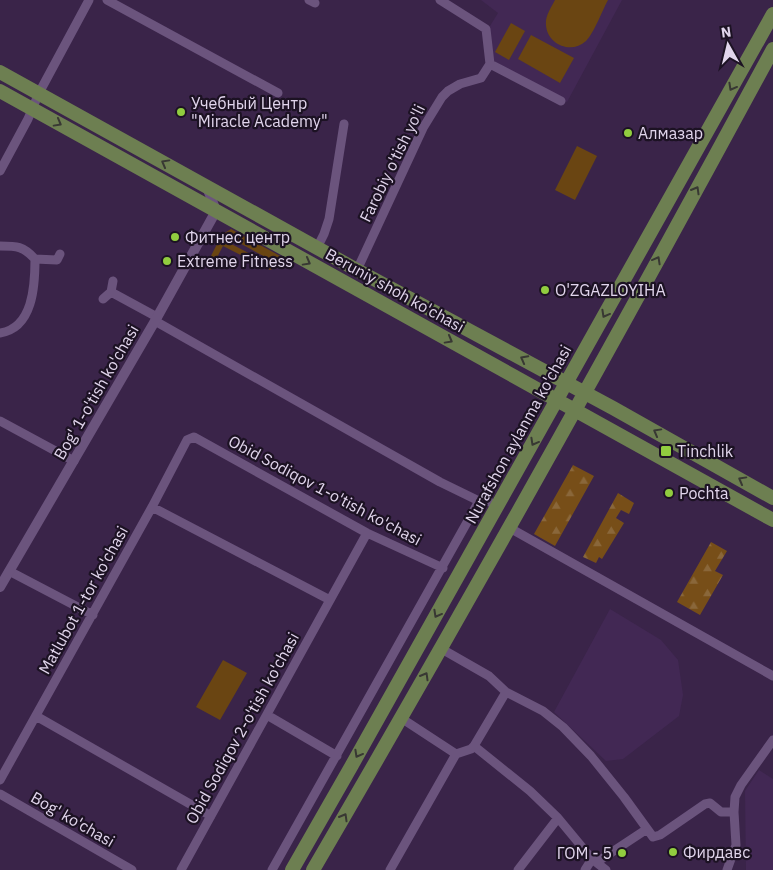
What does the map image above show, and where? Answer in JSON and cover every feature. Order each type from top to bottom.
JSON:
[{"type":"main road","name":"Nurafshon aylanma ko'chasi","points":[[292,870],[558,400],[773,14]]},
{"type":"main road","points":[[314,870],[584,392],[773,49]]},
{"type":"main road","name":"Beruniy shoh ko'chasi","points":[[0,72],[357,270],[567,382],[773,498]]},
{"type":"main road","name":"Beruniy shoh ko'chasi","points":[[0,91],[773,520]]},
{"type":"main road","points":[[690,163],[706,172]]},
{"type":"main road","points":[[656,223],[667,223],[672,232]]},
{"type":"main road","points":[[454,584],[466,583],[470,587],[471,594]]},
{"type":"main road","points":[[372,729],[377,740],[389,739]]},
{"type":"street","points":[[0,171],[32,109],[38,93],[89,0]]},
{"type":"street","points":[[108,0],[278,93]]},
{"type":"street","points":[[440,0],[486,29],[490,64],[561,101]]},
{"type":"street","name":"Farobiy o'tish yo'li","points":[[357,270],[423,128],[437,105],[452,88],[481,78],[490,64]]},
{"type":"street","points":[[317,248],[329,219],[344,124]]},
{"type":"street","points":[[207,187],[216,212],[245,208]]},
{"type":"street","name":"Bog' 1-o'tish ko'chasi","points":[[0,587],[216,212]]},
{"type":"street","points":[[0,246],[18,246],[35,259],[57,260],[60,254]]},
{"type":"street","points":[[0,333],[14,330],[34,296],[35,259]]},
{"type":"street","points":[[103,299],[111,292],[113,281]]},
{"type":"street","points":[[111,292],[440,482],[479,501],[485,500],[498,506]]},
{"type":"street","points":[[0,421],[74,461]]},
{"type":"street","name":"Matlubot 1-tor ko'chasi","points":[[0,780],[93,615],[187,440],[194,437]]},
{"type":"street","name":"Obid Sodiqov 1-o'tish ko'chasi","points":[[194,437],[367,533],[443,568]]},
{"type":"street","points":[[272,870],[479,501]]},
{"type":"street","points":[[152,507],[330,600]]},
{"type":"street","points":[[508,527],[773,676]]},
{"type":"street","name":"Obid Sodiqov 2-o'tish ko'chasi","points":[[181,870],[367,533]]},
{"type":"street","points":[[9,571],[93,615]]},
{"type":"street","points":[[440,648],[489,676],[506,692],[543,711],[563,727],[591,756],[650,835],[655,838],[705,804],[710,803],[721,812],[734,812]]},
{"type":"street","points":[[390,870],[456,754],[471,749],[474,746],[506,692]]},
{"type":"street","points":[[267,715],[337,756]]},
{"type":"street","points":[[36,716],[211,816]]},
{"type":"street","points":[[401,718],[456,754]]},
{"type":"street","points":[[731,869],[736,845],[735,797],[773,740]]},
{"type":"street","points":[[474,746],[530,791],[606,870]]},
{"type":"street","name":"Bog' ko'chasi","points":[[1,797],[132,870]]},
{"type":"street","points":[[518,870],[558,818]]},
{"type":"street","points":[[585,870],[595,860],[647,829]]},
{"type":"shaded area","points":[[481,0],[622,0],[567,102],[492,60],[490,26],[498,13]]},
{"type":"shaded area","points":[[555,0],[608,0],[586,41],[574,47],[567,47],[555,42],[547,32],[546,18]]},
{"type":"shaded area","points":[[511,23],[525,31],[509,60],[495,52]]},
{"type":"shaded area","points":[[531,35],[574,58],[560,83],[518,59]]},
{"type":"shaded area","points":[[577,146],[597,156],[575,200],[555,190]]},
{"type":"shaded area","points":[[231,229],[282,257],[278,264],[223,234]]},
{"type":"shaded area","points":[[220,238],[275,267],[270,270],[223,246],[213,265],[208,262]]},
{"type":"shaded area","points":[[610,609],[661,640],[678,660],[683,695],[679,716],[623,759],[606,761],[554,712]]},
{"type":"shaded area","points":[[223,660],[247,673],[220,720],[196,707]]},
{"type":"shaded area","points":[[759,770],[773,779],[773,870],[746,870],[745,791]]},
{"type":"green space","points":[[573,465],[594,476],[555,546],[534,534]]},
{"type":"green space","points":[[618,493],[634,503],[629,514],[621,510],[616,518],[624,523],[602,559],[599,557],[596,563],[583,557]]},
{"type":"green space","points":[[711,542],[727,551],[715,571],[723,575],[700,615],[677,602]]},
{"type":"place","name":"Учебный Центр \"Miracle Academy\"","points":[[181,112]]},
{"type":"place","name":"Алмазар","points":[[628,133]]},
{"type":"place","name":"Фитнес центр","points":[[175,237]]},
{"type":"place","name":"Extreme Fitness","points":[[167,261]]},
{"type":"place","name":"O'ZGAZLOYIHA","points":[[545,290]]},
{"type":"place","name":"Tinchlik","points":[[666,451]]},
{"type":"place","name":"Pochta","points":[[669,493]]},
{"type":"place","name":"Фирдавс","points":[[673,852]]},
{"type":"place","name":"ГОМ - 5","points":[[622,853]]}]
